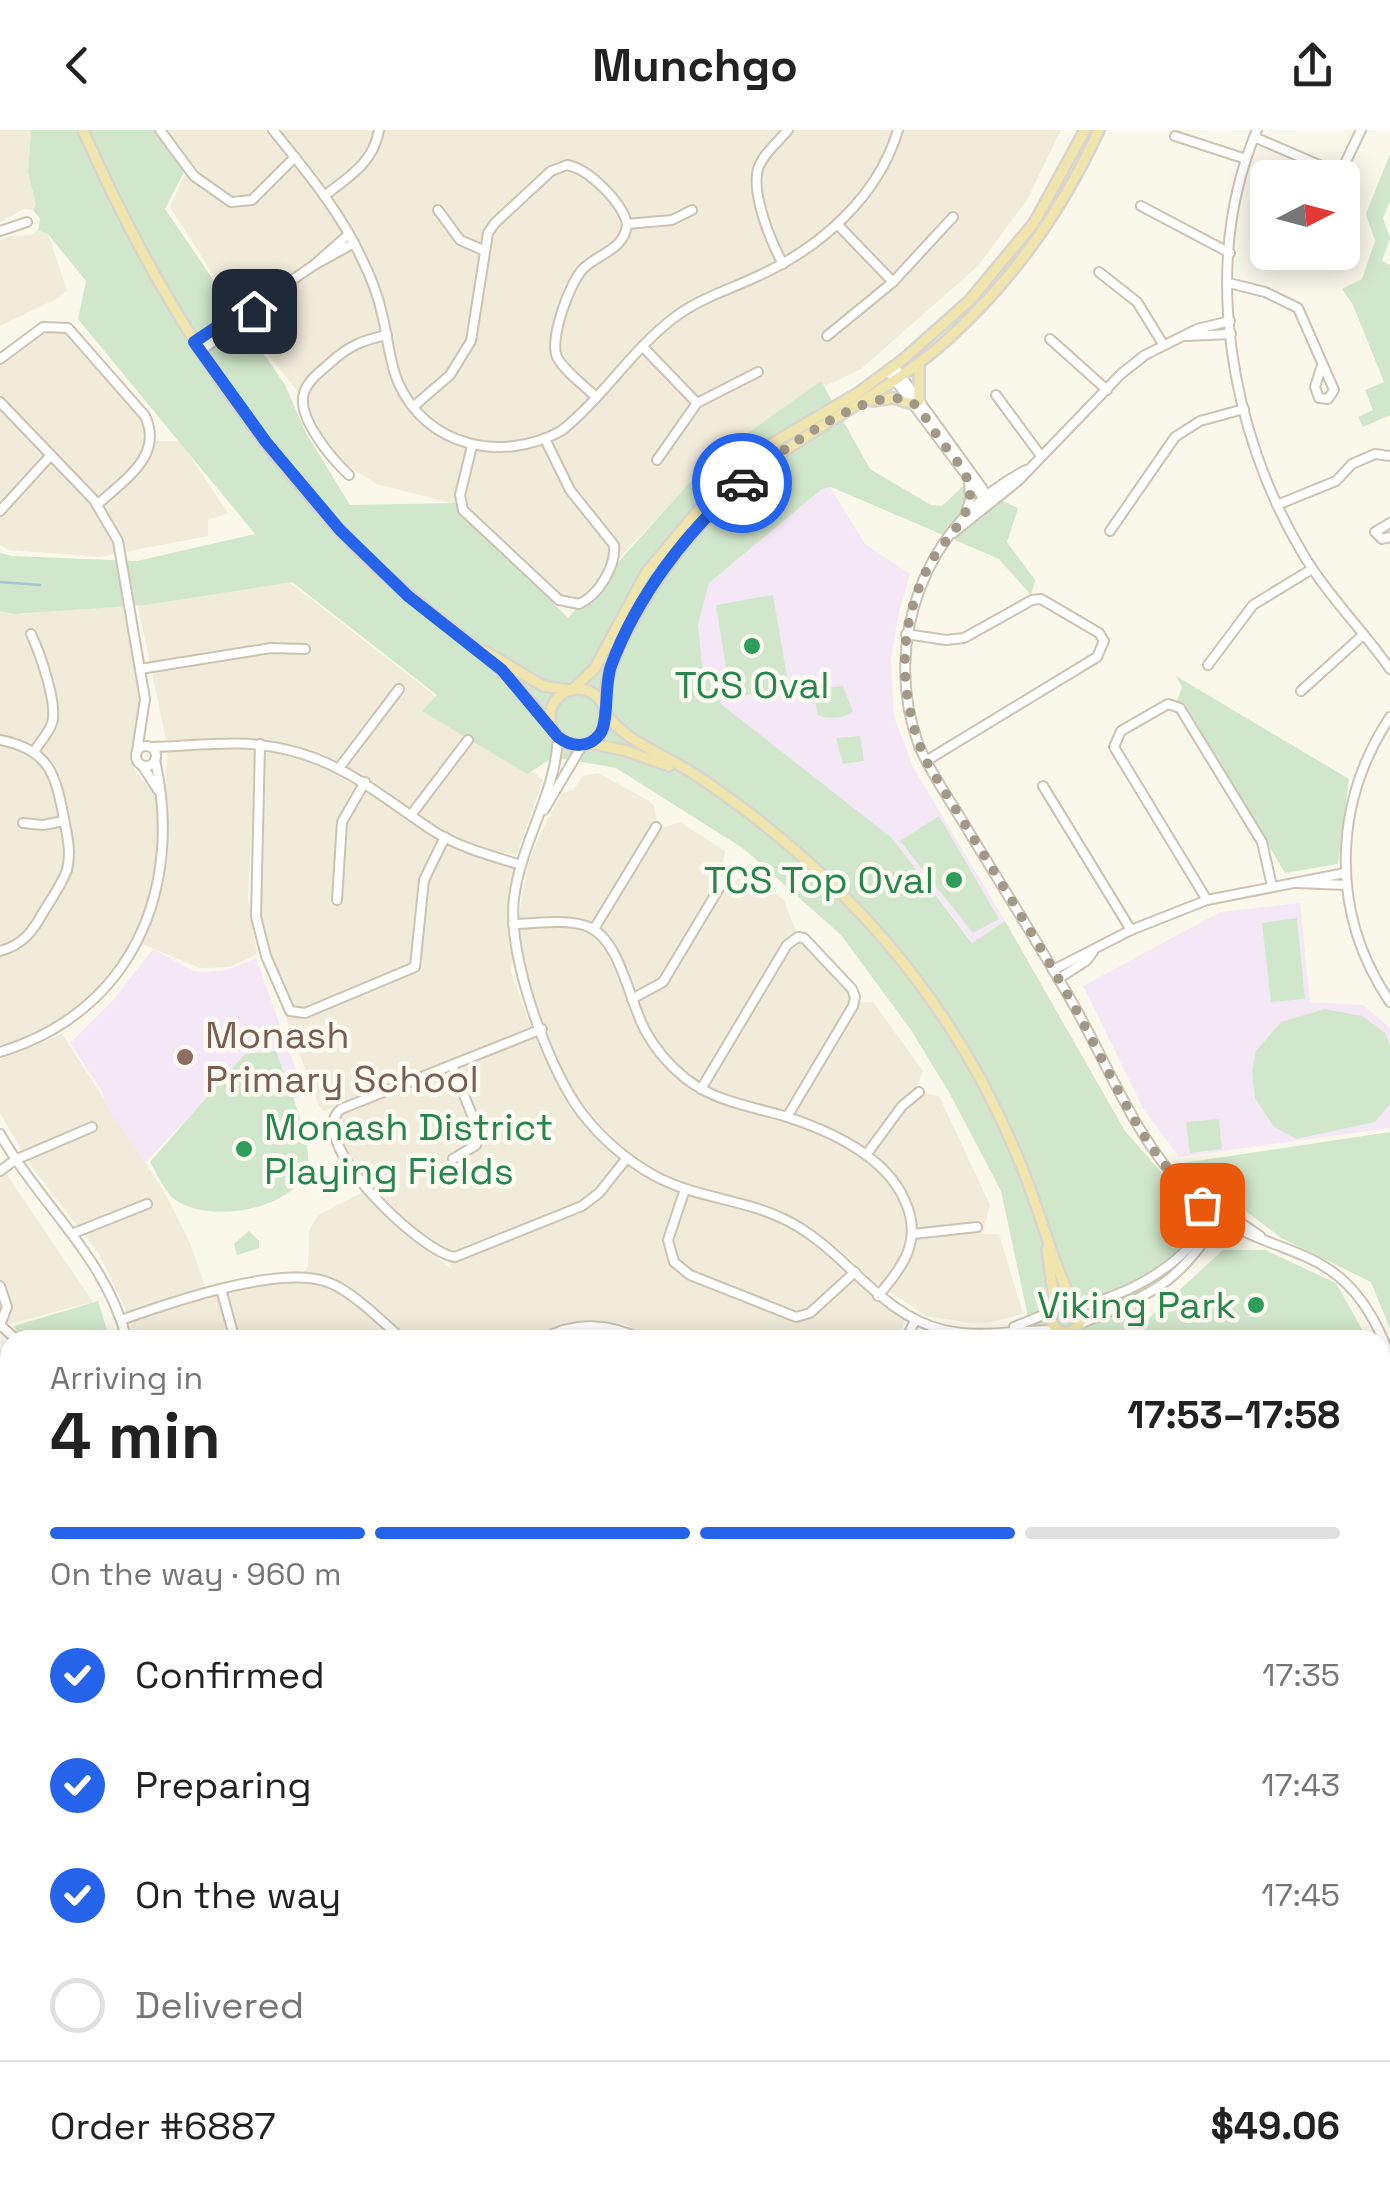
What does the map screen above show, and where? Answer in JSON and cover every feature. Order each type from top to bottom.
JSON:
[{"type":"main road","points":[[83,130],[133,233],[197,346],[266,442],[340,530],[408,596],[470,642],[543,686],[591,693],[616,726],[751,815],[829,882],[912,974],[962,1046],[993,1104],[1028,1182],[1064,1288],[1081,1315],[1078,1330]]},
{"type":"main road","points":[[552,727],[554,704],[592,672],[646,573],[693,514],[749,462],[891,368],[940,329],[997,270],[1055,190],[1085,130]]},
{"type":"main road","points":[[586,744],[601,732],[612,664],[631,624],[670,561],[728,496],[768,463],[899,380],[979,309],[1033,244],[1067,192],[1099,130]]},
{"type":"main road","points":[[864,403],[888,398],[916,402],[920,364]]},
{"type":"main road","points":[[470,642],[514,682],[558,737],[570,744],[586,744],[662,762],[708,785]]},
{"type":"main road","points":[[1044,1232],[1054,1309],[1051,1319],[1058,1330]]},
{"type":"main road","points":[[1054,1309],[1066,1302],[1076,1306]]},
{"type":"main road","points":[[1070,1330],[1078,1326]]},
{"type":"street","points":[[160,130],[194,176],[232,202],[252,200],[294,158]]},
{"type":"street","points":[[273,130],[352,239],[378,299],[396,378],[413,407],[438,430],[472,446],[500,448],[545,439],[574,420],[644,347],[690,306],[783,264],[837,224],[873,181],[898,130]]},
{"type":"street","points":[[324,196],[364,164],[379,130]]},
{"type":"street","points":[[783,264],[768,234],[757,173],[763,159],[788,130]]},
{"type":"street","points":[[1349,130],[1354,140]]},
{"type":"street","points":[[1346,160],[1360,130]]},
{"type":"street","points":[[1307,160],[1256,134],[1237,195],[1230,252],[1231,334],[1244,410],[1277,505],[1312,569],[1390,670]]},
{"type":"street","points":[[1174,136],[1246,159]]},
{"type":"street","points":[[413,407],[450,375],[471,341],[483,250],[494,222],[551,171],[564,165],[586,172],[620,209],[627,224],[619,244],[586,266],[575,279],[554,339],[560,362],[596,397]]},
{"type":"street","points":[[1141,206],[1230,252]]},
{"type":"street","points":[[438,210],[460,240],[483,250]]},
{"type":"street","points":[[627,224],[672,220],[692,210]]},
{"type":"street","points":[[827,336],[894,282],[953,217]]},
{"type":"street","points":[[0,231],[27,222]]},
{"type":"street","points":[[837,224],[894,282]]},
{"type":"street","points":[[197,346],[250,315],[256,305],[352,239]]},
{"type":"street","points":[[1099,272],[1137,302],[1163,344]]},
{"type":"street","points":[[1229,284],[1292,303],[1302,315],[1322,365]]},
{"type":"street","points":[[1230,322],[1198,328],[1163,344],[1129,367],[1018,480],[965,516],[924,577],[906,634],[906,693],[926,761],[1058,979],[1136,1128],[1202,1205],[1261,1238]]},
{"type":"street","points":[[0,359],[44,327],[68,328],[145,416],[151,431],[146,457],[98,504]]},
{"type":"street","points":[[348,475],[324,448],[304,407],[303,395],[310,381],[347,348],[387,334]]},
{"type":"street","points":[[1184,336],[1231,334]]},
{"type":"street","points":[[1050,339],[1107,390]]},
{"type":"street","points":[[644,347],[697,403]]},
{"type":"street","points":[[891,368],[988,500]]},
{"type":"street","points":[[658,460],[697,403],[758,372]]},
{"type":"street","points":[[996,394],[1041,456]]},
{"type":"street","points":[[0,402],[98,504],[118,541],[145,704],[136,759],[160,794]]},
{"type":"street","points":[[1110,531],[1175,437],[1200,420],[1244,410]]},
{"type":"street","points":[[472,446],[460,495],[463,510],[559,600],[579,604],[594,595],[614,560],[614,545],[570,490],[545,439]]},
{"type":"street","points":[[1277,505],[1336,481],[1352,464],[1375,454],[1390,456]]},
{"type":"street","points":[[0,511],[51,455]]},
{"type":"street","points":[[952,532],[1005,482],[1026,470]]},
{"type":"street","points":[[972,478],[988,483],[1005,482]]},
{"type":"street","points":[[965,516],[972,478]]},
{"type":"street","points":[[1390,523],[1375,532],[1378,538],[1390,537]]},
{"type":"street","points":[[1208,665],[1253,605],[1312,569]]},
{"type":"street","points":[[906,634],[946,640],[964,638],[1040,598],[1099,633],[1104,640],[1097,657],[926,761]]},
{"type":"street","points":[[32,634],[41,655],[53,716],[34,752]]},
{"type":"street","points":[[1301,691],[1363,635]]},
{"type":"street","points":[[140,670],[271,648],[305,649]]},
{"type":"street","points":[[1379,652],[1390,659]]},
{"type":"street","points":[[339,768],[399,688]]},
{"type":"street","points":[[1207,900],[1114,747],[1121,731],[1168,704],[1180,708],[1262,842],[1272,886]]},
{"type":"street","points":[[1390,717],[1358,780],[1346,838],[1345,873],[1355,931],[1390,1002]]},
{"type":"street","points":[[0,1052],[35,1039],[72,1018],[111,981],[134,949],[150,915],[161,871],[164,830],[155,759],[142,726]]},
{"type":"street","points":[[558,737],[557,762],[514,894],[513,924],[520,969],[542,1030],[577,1106],[627,1158],[685,1189],[784,1219],[825,1243],[878,1296],[915,1320],[951,1330]]},
{"type":"street","points":[[0,740],[34,752],[55,778],[69,854],[64,878],[29,936],[0,951]]},
{"type":"street","points":[[411,815],[468,740]]},
{"type":"street","points":[[137,751],[142,746],[174,748],[214,742],[290,750],[365,782],[445,837],[521,865]]},
{"type":"street","points":[[260,744],[256,918],[266,956],[290,1011],[304,1013],[415,967],[424,880],[445,837]]},
{"type":"street","points":[[535,827],[586,744]]},
{"type":"street","points":[[142,765],[174,748]]},
{"type":"street","points":[[337,900],[342,822],[365,782]]},
{"type":"street","points":[[1043,786],[1131,930]]},
{"type":"street","points":[[23,823],[64,821]]},
{"type":"street","points":[[594,930],[656,827]]},
{"type":"street","points":[[1312,882],[1345,873]]},
{"type":"street","points":[[632,999],[663,982],[727,876]]},
{"type":"street","points":[[1052,970],[1131,930],[1207,900],[1297,883],[1346,885]]},
{"type":"street","points":[[513,924],[570,923],[594,930],[609,943],[656,1048],[676,1070],[701,1089],[727,1101],[787,1117],[828,1134],[866,1155],[885,1171],[900,1190],[912,1220],[913,1234],[904,1264],[878,1296]]},
{"type":"street","points":[[701,1089],[787,944],[804,938],[852,989],[855,1004],[787,1117]]},
{"type":"street","points":[[1058,979],[1093,952]]},
{"type":"street","points":[[1381,988],[1390,983]]},
{"type":"street","points":[[542,1030],[341,1109],[331,1121],[343,1155],[366,1189],[444,1255],[460,1256],[582,1206],[599,1193],[627,1158]]},
{"type":"street","points":[[452,1064],[480,1135],[476,1145],[453,1159]]},
{"type":"street","points":[[866,1155],[902,1106],[919,1092]]},
{"type":"street","points":[[0,1171],[15,1160],[92,1127]]},
{"type":"street","points":[[0,1134],[15,1160],[96,1264],[124,1330]]},
{"type":"street","points":[[1177,1179],[1236,1228],[1311,1257],[1344,1278],[1368,1307],[1378,1330]]},
{"type":"street","points":[[685,1189],[670,1230],[668,1249],[674,1262],[690,1275],[796,1318],[810,1313],[854,1272]]},
{"type":"street","points":[[74,1233],[148,1204]]},
{"type":"street","points":[[1195,1241],[1204,1217],[1202,1205]]},
{"type":"street","points":[[1208,1239],[1220,1213]]},
{"type":"street","points":[[1076,1306],[1111,1298],[1149,1280],[1195,1241],[1220,1213]]},
{"type":"street","points":[[913,1234],[977,1227]]},
{"type":"street","points":[[1078,1326],[1155,1291],[1185,1267],[1222,1228],[1236,1228]]},
{"type":"street","points":[[121,1320],[221,1289],[284,1280],[324,1281],[338,1287],[391,1330]]},
{"type":"street","points":[[0,1286],[7,1308],[0,1325]]},
{"type":"street","points":[[221,1289],[232,1330]]},
{"type":"street","points":[[1005,1330],[1054,1309]]},
{"type":"street","points":[[910,1330],[915,1320]]},
{"type":"street","points":[[568,1330],[579,1326],[618,1330]]},
{"type":"shaded area","points":[[0,130],[31,130],[28,172],[36,205],[33,210],[24,209],[0,222]]},
{"type":"shaded area","points":[[167,130],[1061,130],[1027,200],[978,266],[861,369],[827,385],[715,457],[576,604],[553,590],[466,507],[377,484],[348,466],[323,439],[307,403],[247,328],[170,207],[190,163]]},
{"type":"shaded area","points":[[38,230],[48,234],[67,290],[0,326],[0,240],[32,235]]},
{"type":"shaded area","points":[[47,330],[70,333],[142,415],[149,441],[180,441],[228,513],[208,520],[208,536],[99,557],[8,550],[0,545],[0,366]]},
{"type":"shaded area","points":[[830,487],[865,544],[910,574],[891,659],[894,717],[913,767],[1005,921],[973,943],[892,838],[721,705],[702,665],[698,625],[709,583],[822,489]]},
{"type":"shaded area","points":[[289,582],[543,780],[517,854],[487,852],[517,864],[509,908],[514,938],[511,972],[531,1027],[324,1111],[285,1015],[294,1006],[257,920],[259,753],[285,753],[328,768],[347,782],[373,791],[411,820],[471,846],[414,817],[373,782],[304,749],[229,738],[166,740],[138,606]]},
{"type":"shaded area","points":[[124,606],[145,704],[132,754],[135,770],[157,798],[162,865],[144,920],[104,982],[62,1018],[33,1036],[0,1048],[0,609],[20,614]]},
{"type":"shaded area","points":[[256,743],[248,897],[257,954],[230,967],[200,968],[142,944],[163,887],[168,856],[163,821],[168,747]]},
{"type":"shaded area","points":[[598,773],[654,805],[656,819],[665,827],[680,822],[725,851],[722,869],[736,881],[746,872],[784,900],[800,942],[807,944],[851,995],[861,1002],[873,1002],[923,1071],[917,1086],[939,1096],[990,1205],[982,1234],[999,1234],[1023,1314],[971,1323],[927,1316],[874,1282],[806,1224],[763,1205],[703,1191],[659,1174],[625,1151],[582,1106],[560,1065],[523,971],[518,919],[528,865],[562,793],[573,790],[583,776]]},
{"type":"shaded area","points":[[1300,903],[1310,1002],[1363,1005],[1390,1028],[1390,1128],[1179,1157],[1144,1110],[1083,986],[1220,912]]},
{"type":"shaded area","name":"Monash Primary School","points":[[153,949],[194,971],[205,972],[227,970],[256,958],[305,1095],[209,1128],[205,1119],[180,1126],[145,1163],[70,1043],[114,999]]},
{"type":"shaded area","points":[[534,1033],[545,1037],[549,1060],[577,1114],[621,1158],[603,1182],[627,1162],[674,1191],[767,1215],[805,1233],[880,1304],[904,1320],[902,1330],[635,1330],[625,1324],[590,1322],[548,1330],[131,1330],[99,1254],[29,1163],[0,1113],[0,1059],[62,1034],[166,1195],[190,1243],[207,1292],[300,1279],[308,1266],[309,1231],[318,1215],[363,1192],[451,1269],[449,1261],[525,1231],[465,1254],[440,1253],[373,1190],[343,1155],[331,1121],[338,1111]]},
{"type":"shaded area","points":[[0,1164],[13,1184],[93,1302],[0,1326]]},
{"type":"green space","points":[[31,130],[154,130],[184,172],[165,209],[285,385],[306,433],[350,505],[455,503],[568,618],[710,460],[821,381],[870,469],[931,505],[942,506],[965,484],[1018,508],[1007,542],[1035,580],[1031,595],[999,559],[831,487],[822,489],[709,583],[698,625],[702,665],[722,705],[892,838],[972,943],[1005,921],[1125,1131],[1200,1216],[1133,1324],[1133,1330],[1030,1330],[1001,1191],[950,1094],[911,1030],[841,935],[744,849],[616,768],[554,757],[527,774],[422,711],[437,695],[292,582],[146,605],[15,614],[0,611],[0,553],[137,561],[255,534],[78,319],[86,281],[48,234],[38,230],[40,219],[33,210],[36,205],[28,172]]},
{"type":"green space","points":[[1390,154],[1390,201],[1383,218],[1390,238],[1382,261],[1390,265],[1390,415],[1363,427],[1358,417],[1373,410],[1365,390],[1384,382],[1353,305],[1342,289],[1362,279],[1375,241],[1366,214]]},
{"type":"green space","name":"TCS Oval","points":[[773,595],[789,688],[731,698],[716,605]]},
{"type":"green space","points":[[1176,676],[1349,779],[1338,864],[1285,873],[1185,704],[1177,701],[1182,687]]},
{"type":"green space","points":[[843,686],[853,712],[835,717],[817,714],[815,696],[822,688]]},
{"type":"green space","points":[[860,736],[864,761],[843,764],[836,738]]},
{"type":"green space","name":"TCS Top Oval","points":[[939,816],[999,919],[973,933],[900,841]]},
{"type":"green space","points":[[1297,918],[1305,999],[1271,1002],[1262,923]]},
{"type":"green space","points":[[1325,1009],[1362,1016],[1385,1033],[1390,1044],[1390,1104],[1375,1122],[1296,1139],[1274,1127],[1255,1098],[1252,1071],[1256,1051],[1281,1022]]},
{"type":"green space","points":[[276,1051],[303,1128],[307,1170],[298,1184],[265,1205],[222,1212],[184,1205],[170,1195],[150,1162],[245,1054]]},
{"type":"green space","points":[[1219,1119],[1222,1149],[1190,1153],[1186,1122]]},
{"type":"green space","points":[[1390,1132],[1390,1329],[1371,1282],[1281,1238],[1183,1163]]},
{"type":"green space","points":[[249,1231],[259,1241],[259,1248],[237,1255],[234,1244]]},
{"type":"green space","name":"Viking Park","points":[[1223,1250],[1265,1250],[1336,1283],[1362,1330],[1139,1330]]},
{"type":"green space","points":[[98,1301],[107,1330],[16,1330],[14,1326]]},
{"type":"waterway","points":[[0,582],[40,585]]},
{"type":"way so far","points":[[742,483],[812,433],[864,403],[888,398],[913,404],[969,480],[970,500],[965,516],[952,528],[934,558],[910,615],[904,674],[914,730],[926,761],[1069,997],[1136,1128],[1183,1188],[1202,1205]]},
{"type":"place","name":"TCS Oval","points":[[752,646]]},
{"type":"place","name":"TCS Top Oval","points":[[954,880]]},
{"type":"place","name":"Monash Primary School","points":[[185,1057]]},
{"type":"place","name":"Monash District Playing Fields","points":[[244,1149]]},
{"type":"place","name":"Viking Park","points":[[1256,1305]]},
{"type":"route","points":[[254,311],[256,305],[242,310],[194,342],[244,413],[295,480],[340,530],[408,596],[502,670],[558,737],[570,744],[588,743],[601,732],[604,694],[612,664],[649,592],[692,533],[742,483]]}]
